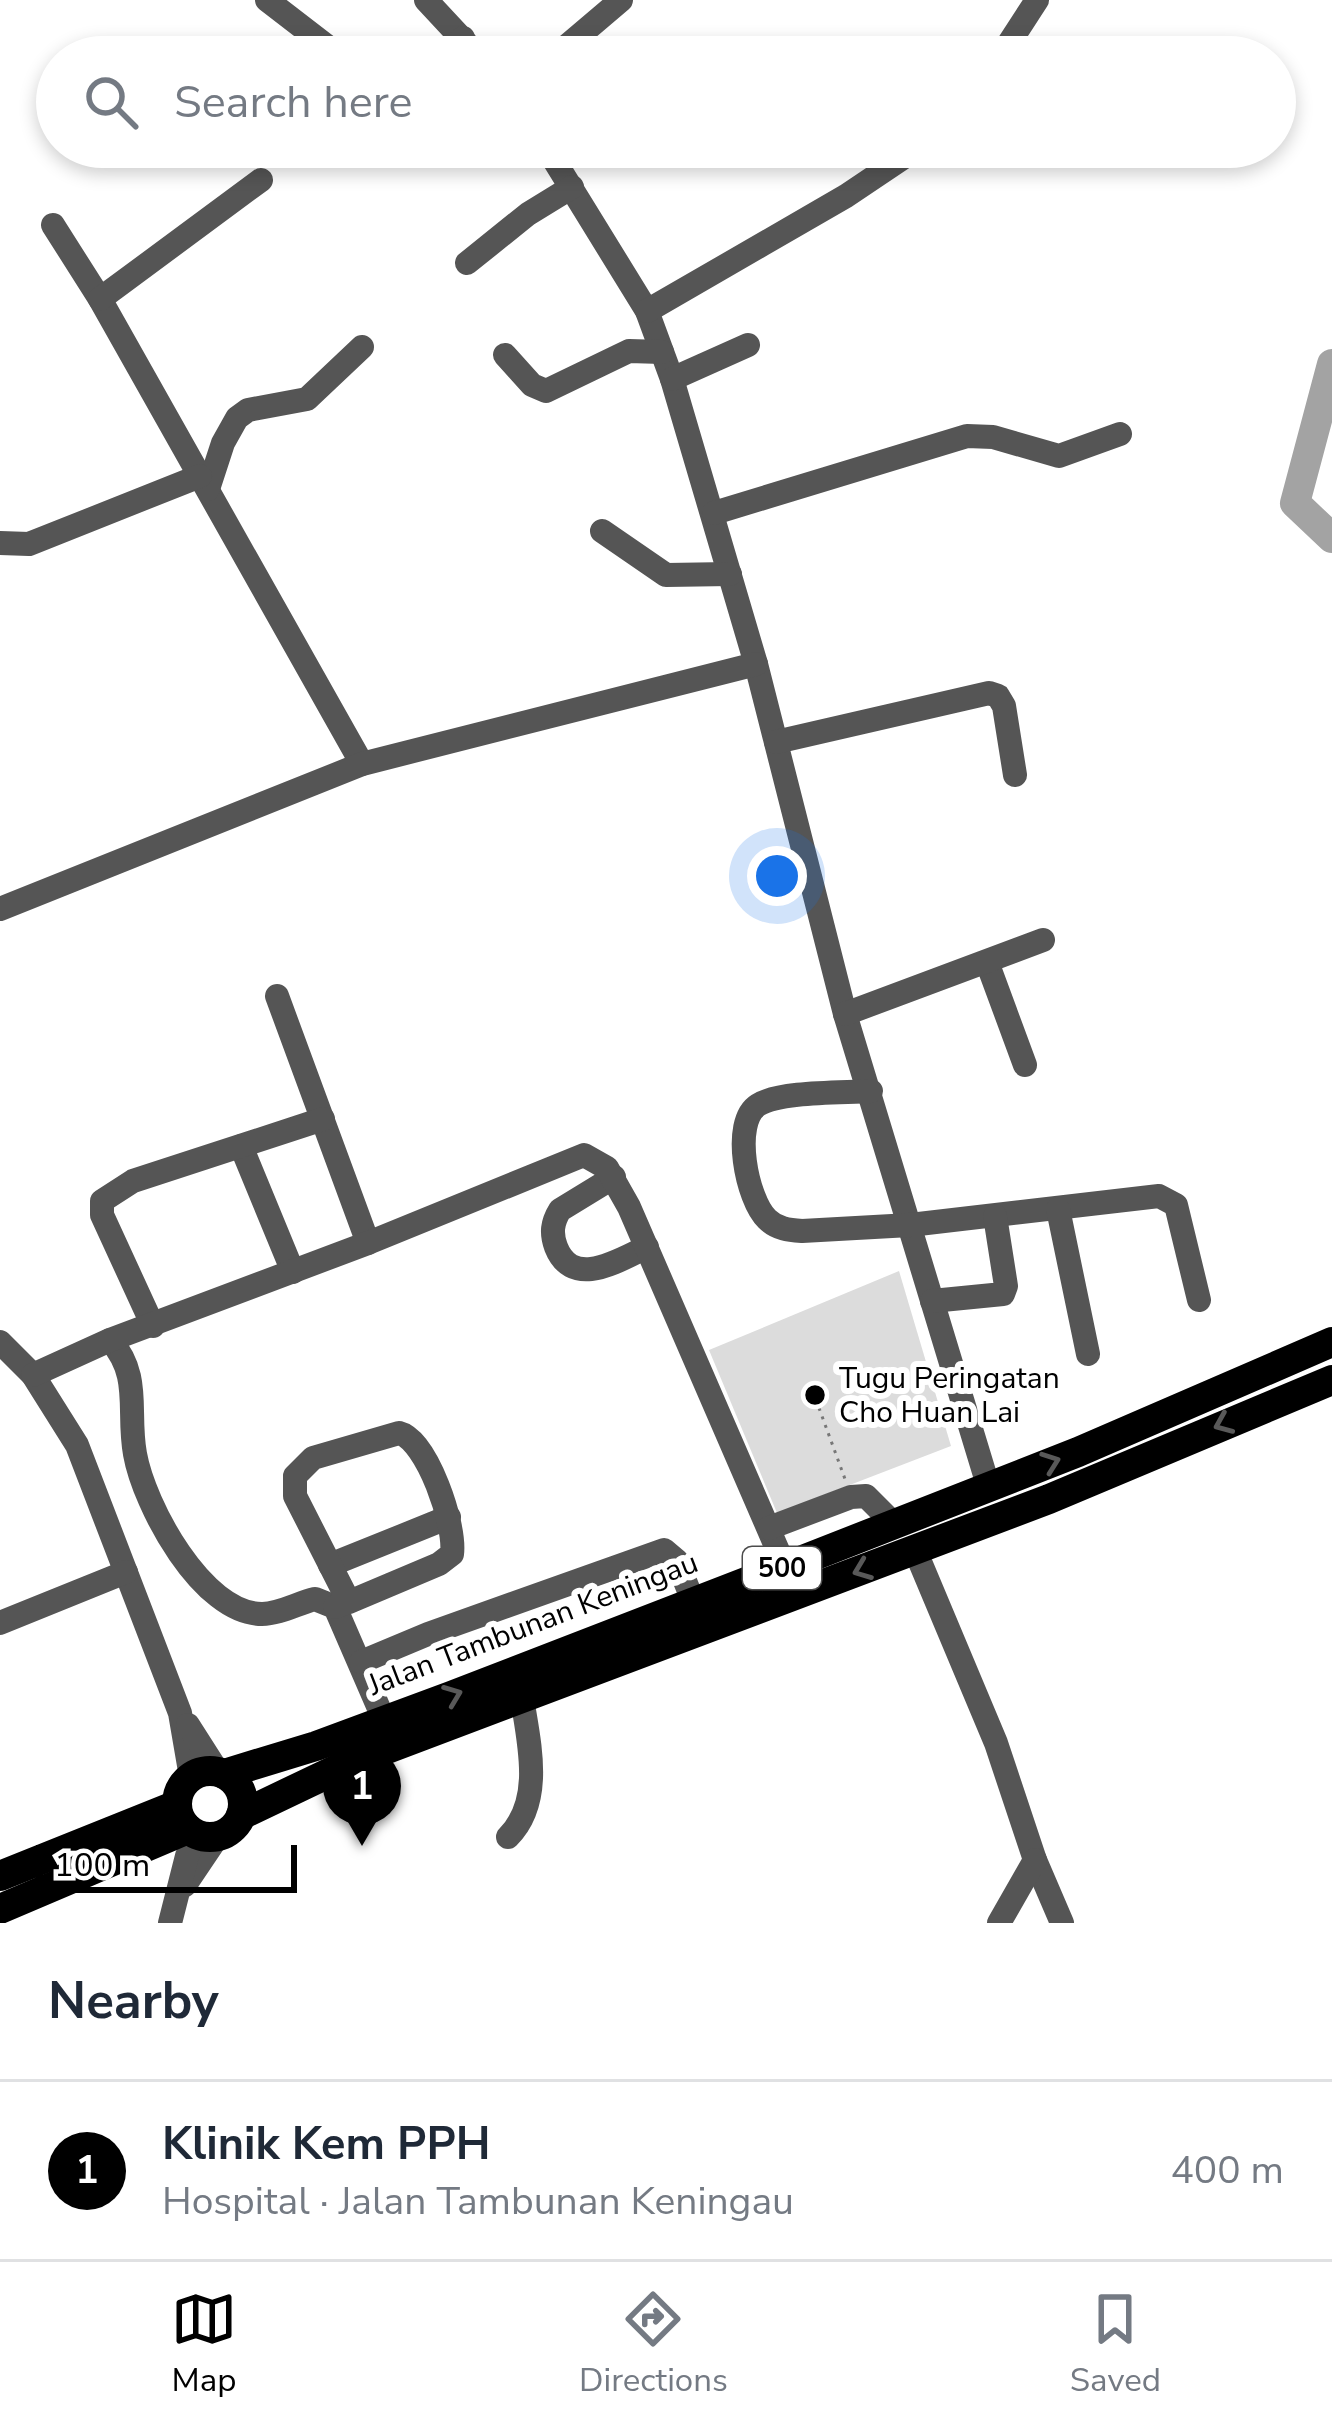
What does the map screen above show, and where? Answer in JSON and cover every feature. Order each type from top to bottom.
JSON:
[{"type":"main road","name":"Jalan Tambunan Keningau","points":[[211,1774],[384,1720],[785,1567],[1078,1452],[1332,1342]]},
{"type":"main road","name":"500","points":[[0,1909],[350,1763],[1049,1499],[1332,1380]]},
{"type":"main road","points":[[211,1774],[242,1796],[204,1824],[180,1789],[211,1774]]},
{"type":"main road","name":"500","points":[[0,1876],[204,1824]]},
{"type":"street","points":[[267,0],[313,36]]},
{"type":"street","points":[[426,0],[460,36]]},
{"type":"street","points":[[579,36],[621,0]]},
{"type":"street","points":[[1014,36],[1037,0]]},
{"type":"street","points":[[560,168],[646,311],[672,380],[756,664],[845,1014],[988,1485]]},
{"type":"street","points":[[646,311],[888,168]]},
{"type":"street","points":[[100,299],[261,181]]},
{"type":"street","points":[[467,263],[528,214],[572,187]]},
{"type":"street","points":[[53,225],[100,299],[362,764]]},
{"type":"street","points":[[672,380],[748,344]]},
{"type":"street","points":[[0,543],[29,544],[204,483],[237,418],[248,410],[307,399],[362,347]]},
{"type":"street","points":[[505,355],[532,385],[546,392],[629,351],[662,352]]},
{"type":"street","points":[[713,513],[967,436],[993,436],[1059,456],[1120,434]]},
{"type":"street","points":[[602,531],[666,575],[730,574]]},
{"type":"street","points":[[0,909],[362,764],[756,664]]},
{"type":"street","points":[[776,742],[989,693],[998,696],[1004,706],[1015,776]]},
{"type":"street","points":[[845,1014],[1043,940]]},
{"type":"street","points":[[986,962],[1025,1065]]},
{"type":"street","points":[[277,996],[368,1243]]},
{"type":"street","points":[[871,1091],[772,1100],[754,1107],[745,1132],[749,1188],[766,1219],[785,1229],[910,1225],[1168,1198],[1179,1216],[1199,1300]]},
{"type":"street","points":[[153,1326],[102,1215],[102,1201],[133,1181],[323,1119]]},
{"type":"street","points":[[241,1147],[293,1272]]},
{"type":"street","points":[[33,1375],[110,1340],[584,1155],[601,1162],[614,1177],[785,1567]]},
{"type":"street","points":[[614,1177],[569,1202],[556,1216],[553,1234],[561,1258],[572,1268],[593,1269],[647,1246]]},
{"type":"street","points":[[1058,1208],[1088,1354]]},
{"type":"street","points":[[932,1301],[1003,1294],[1006,1286],[994,1216]]},
{"type":"street","points":[[110,1340],[130,1368],[139,1473],[168,1534],[202,1582],[251,1613],[274,1612],[315,1599],[342,1604],[446,1560],[454,1547],[449,1517],[419,1446],[399,1433],[313,1458],[299,1469],[293,1486],[330,1565],[342,1604],[361,1662],[384,1720]]},
{"type":"street","points":[[0,1342],[33,1375],[76,1445],[180,1713],[211,1774]]},
{"type":"street","points":[[769,1528],[851,1497],[866,1496],[893,1523]]},
{"type":"street","points":[[330,1565],[449,1517]]},
{"type":"street","points":[[361,1662],[664,1550],[677,1561],[694,1601]]},
{"type":"street","points":[[915,1550],[996,1744],[1062,1923]]},
{"type":"street","points":[[0,1623],[126,1572]]},
{"type":"street","points":[[508,1837],[524,1814],[531,1781],[522,1698]]},
{"type":"street","points":[[170,1923],[204,1824]]},
{"type":"street","points":[[999,1923],[1035,1860]]},
{"type":"path","points":[[819,1408],[851,1497]]},
{"type":"shaded area","points":[[899,1271],[951,1446],[777,1513],[709,1350]]},
{"type":"waterway","points":[[1332,364],[1295,503],[1332,538]]},
{"type":"place","name":"Tugu Peringatan Cho Huan Lai","points":[[815,1395]]},
{"type":"place","name":"Klinik Kem PPH","points":[[362,1846]]}]
